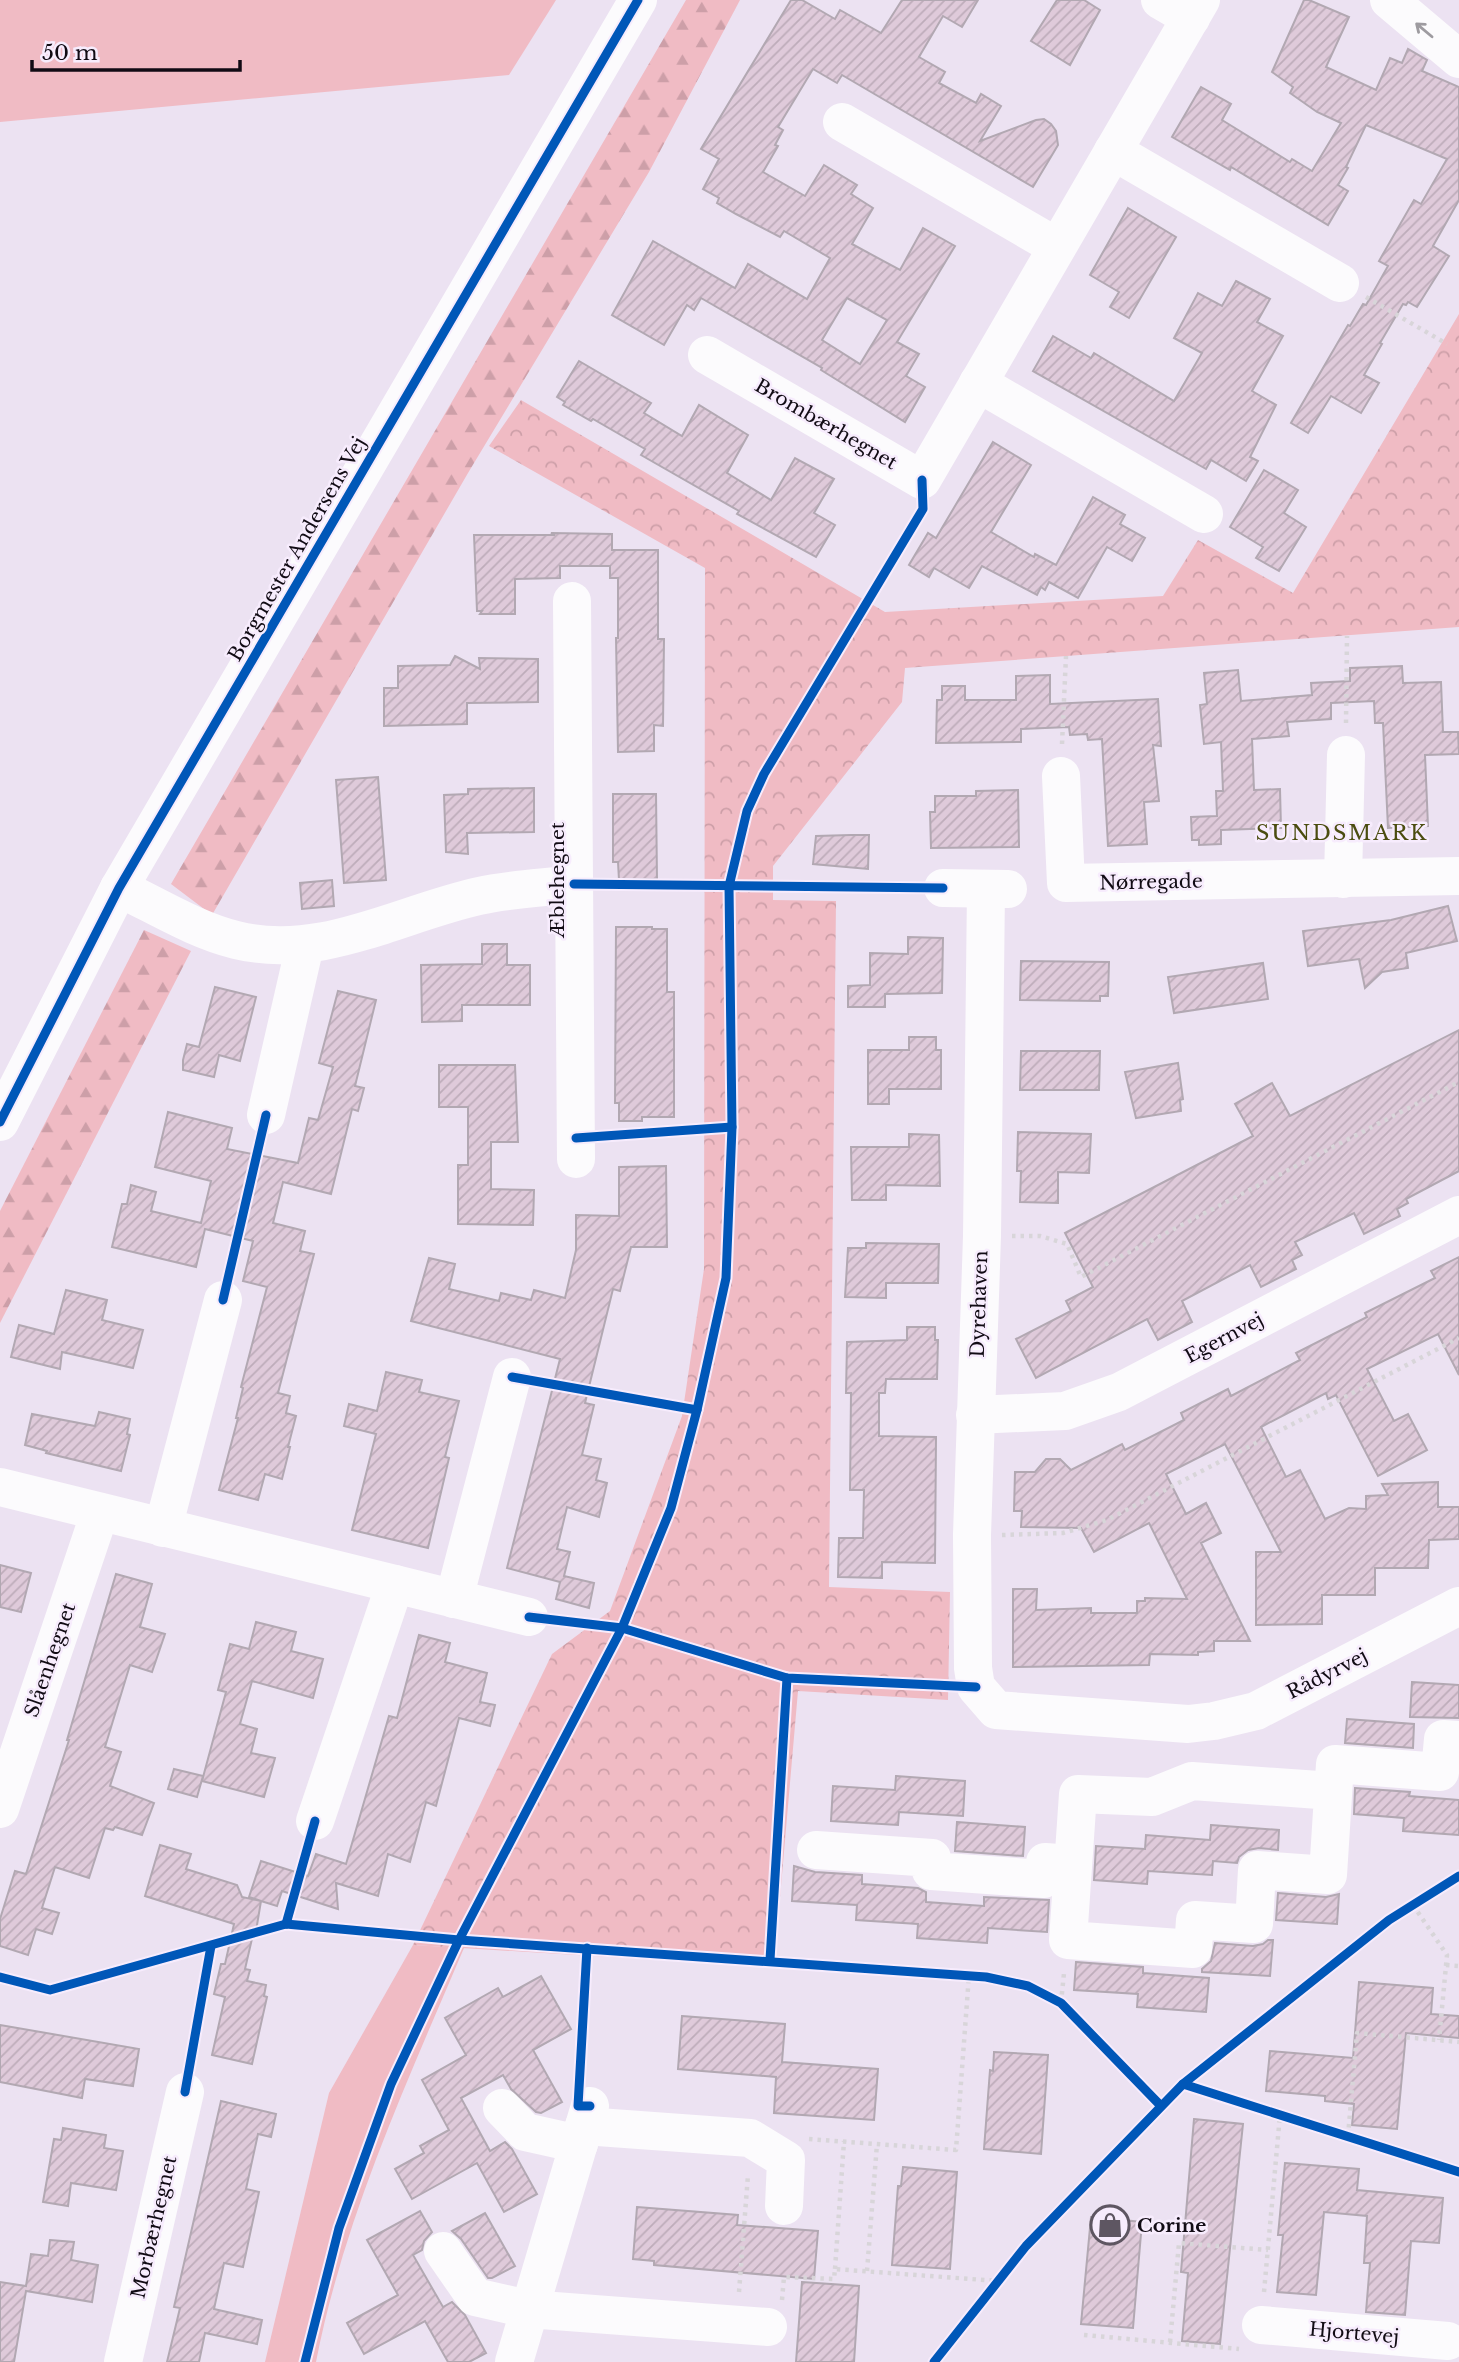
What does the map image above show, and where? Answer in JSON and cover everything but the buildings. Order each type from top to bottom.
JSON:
[{"type":"street","name":"Borgmester Andersens Vej","points":[[0,1122],[119,888],[638,0]]},
{"type":"street","points":[[1389,0],[1459,59]]},
{"type":"street","name":"Brombærhegnet","points":[[707,355],[922,480],[1113,151],[1184,6]]},
{"type":"street","points":[[842,122],[1057,247]]},
{"type":"street","points":[[1113,151],[1340,283]]},
{"type":"street","points":[[978,383],[1204,514]]},
{"type":"street","name":"Æblehegnet","points":[[572,601],[576,1159]]},
{"type":"street","points":[[1343,878],[1346,755]]},
{"type":"street","name":"Nørregade","points":[[1061,776],[1066,883],[1459,876]]},
{"type":"street","name":"Æblehegnet","points":[[119,888],[203,929],[236,940],[271,945],[305,945],[341,939],[481,895],[574,884]]},
{"type":"street","name":"Dyrehaven","points":[[943,888],[997,889],[972,1535],[973,1668],[976,1687],[996,1710]]},
{"type":"street","points":[[266,1115],[305,945]]},
{"type":"street","name":"Egernvej","points":[[975,1415],[1065,1411],[1119,1392],[1459,1215]]},
{"type":"street","points":[[163,1528],[223,1300]]},
{"type":"street","points":[[454,1599],[512,1377]]},
{"type":"street","points":[[0,1487],[529,1617]]},
{"type":"street","name":"Slåenhegnet","points":[[0,1809],[100,1512]]},
{"type":"street","points":[[315,1821],[395,1584]]},
{"type":"street","name":"Rådyrvej","points":[[996,1710],[1188,1724],[1214,1721],[1256,1711],[1459,1606]]},
{"type":"street","points":[[1188,1724],[1192,1781]]},
{"type":"street","points":[[1334,1791],[1192,1781],[1152,1797],[1078,1794],[1068,1941],[1193,1949],[1195,1920],[1254,1924],[1257,1870],[1328,1875],[1334,1791],[1335,1764],[1440,1772],[1443,1739],[1459,1740]]},
{"type":"street","points":[[816,1850],[932,1858],[931,1871],[1044,1879],[1045,1862],[1073,1864]]},
{"type":"street","name":"Morbærhegnet","points":[[123,2362],[185,2092]]},
{"type":"street","points":[[502,2108],[525,2133],[584,2125],[750,2137],[786,2160],[784,2206]]},
{"type":"street","points":[[514,2362],[584,2125]]},
{"type":"street","points":[[443,2250],[475,2297],[528,2309],[762,2319]]},
{"type":"street","name":"Hjortevej","points":[[1261,2325],[1451,2337]]},
{"type":"path","points":[[1340,283],[1447,344]]},
{"type":"path","points":[[1346,755],[1347,636]]},
{"type":"path","points":[[1061,776],[1066,656]]},
{"type":"path","points":[[982,1236],[1040,1236],[1067,1244],[1081,1277],[1459,1082]]},
{"type":"path","points":[[972,1535],[1063,1533],[1107,1520],[1459,1338]]},
{"type":"path","points":[[1424,1897],[1409,1907],[1447,1955],[1439,2040]]},
{"type":"path","points":[[1446,1965],[1459,1966]]},
{"type":"path","points":[[804,2138],[956,2150],[973,1976],[956,1975]]},
{"type":"path","points":[[1050,1997],[1070,2012]]},
{"type":"path","points":[[1348,2137],[1357,2033],[1459,2042]]},
{"type":"path","points":[[1268,2111],[1291,2119]]},
{"type":"path","points":[[1084,2335],[1259,2350],[1280,2115]]},
{"type":"path","points":[[1337,2133],[1360,2140]]},
{"type":"path","points":[[750,2137],[762,2319]]},
{"type":"path","points":[[762,2319],[784,2277],[834,2279],[844,2141]]},
{"type":"path","points":[[867,2271],[877,2144]]},
{"type":"path","points":[[1170,2342],[1179,2243],[1268,2250]]},
{"type":"path","points":[[835,2269],[998,2281]]},
{"type":"path","points":[[990,2291],[1005,2272]]},
{"type":"green space","points":[[0,0],[556,0],[509,75],[0,122]]},
{"type":"green space","points":[[686,0],[740,0],[649,172],[468,473],[212,915],[171,884]]},
{"type":"green space","points":[[1459,314],[1459,627],[905,668],[902,702],[773,866],[773,900],[836,901],[829,1587],[950,1592],[948,1700],[798,1691],[774,1967],[413,1945],[552,1654],[610,1611],[682,1416],[704,1269],[705,568],[489,446],[521,400],[885,612],[1163,596],[1198,540],[1293,593]]},
{"type":"green space","points":[[144,930],[191,951],[0,1323],[0,1211]]},
{"type":"green space","points":[[413,1945],[464,1948],[360,2203],[328,2308],[316,2362],[265,2362],[329,2093]]},
{"type":"cycle path","points":[[0,1122],[119,888],[638,0]]},
{"type":"cycle path","points":[[305,2362],[339,2228],[391,2084],[459,1940],[622,1628],[671,1508],[697,1410],[726,1278],[732,1127],[729,886],[747,811],[764,774],[923,509],[922,480]]},
{"type":"cycle path","points":[[574,884],[943,888]]},
{"type":"cycle path","points":[[223,1300],[266,1115]]},
{"type":"cycle path","points":[[576,1138],[732,1127]]},
{"type":"cycle path","points":[[512,1377],[697,1410]]},
{"type":"cycle path","points":[[529,1617],[622,1628],[787,1678],[976,1687]]},
{"type":"cycle path","points":[[770,1960],[787,1678]]},
{"type":"cycle path","points":[[286,1924],[315,1821]]},
{"type":"cycle path","points":[[934,2362],[1026,2246],[1183,2084],[1389,1920],[1459,1876]]},
{"type":"cycle path","points":[[0,1977],[50,1990],[286,1924],[459,1940],[986,1977],[1028,1986],[1061,2003],[1161,2106]]},
{"type":"cycle path","points":[[185,2092],[211,1946]]},
{"type":"cycle path","points":[[587,1948],[578,2106],[590,2106]]},
{"type":"cycle path","points":[[1183,2084],[1459,2172]]},
{"type":"place","name":"Corine","points":[[1110,2225]]},
{"type":"district","name":"SUNDSMARK","points":[[1342,833]]}]
